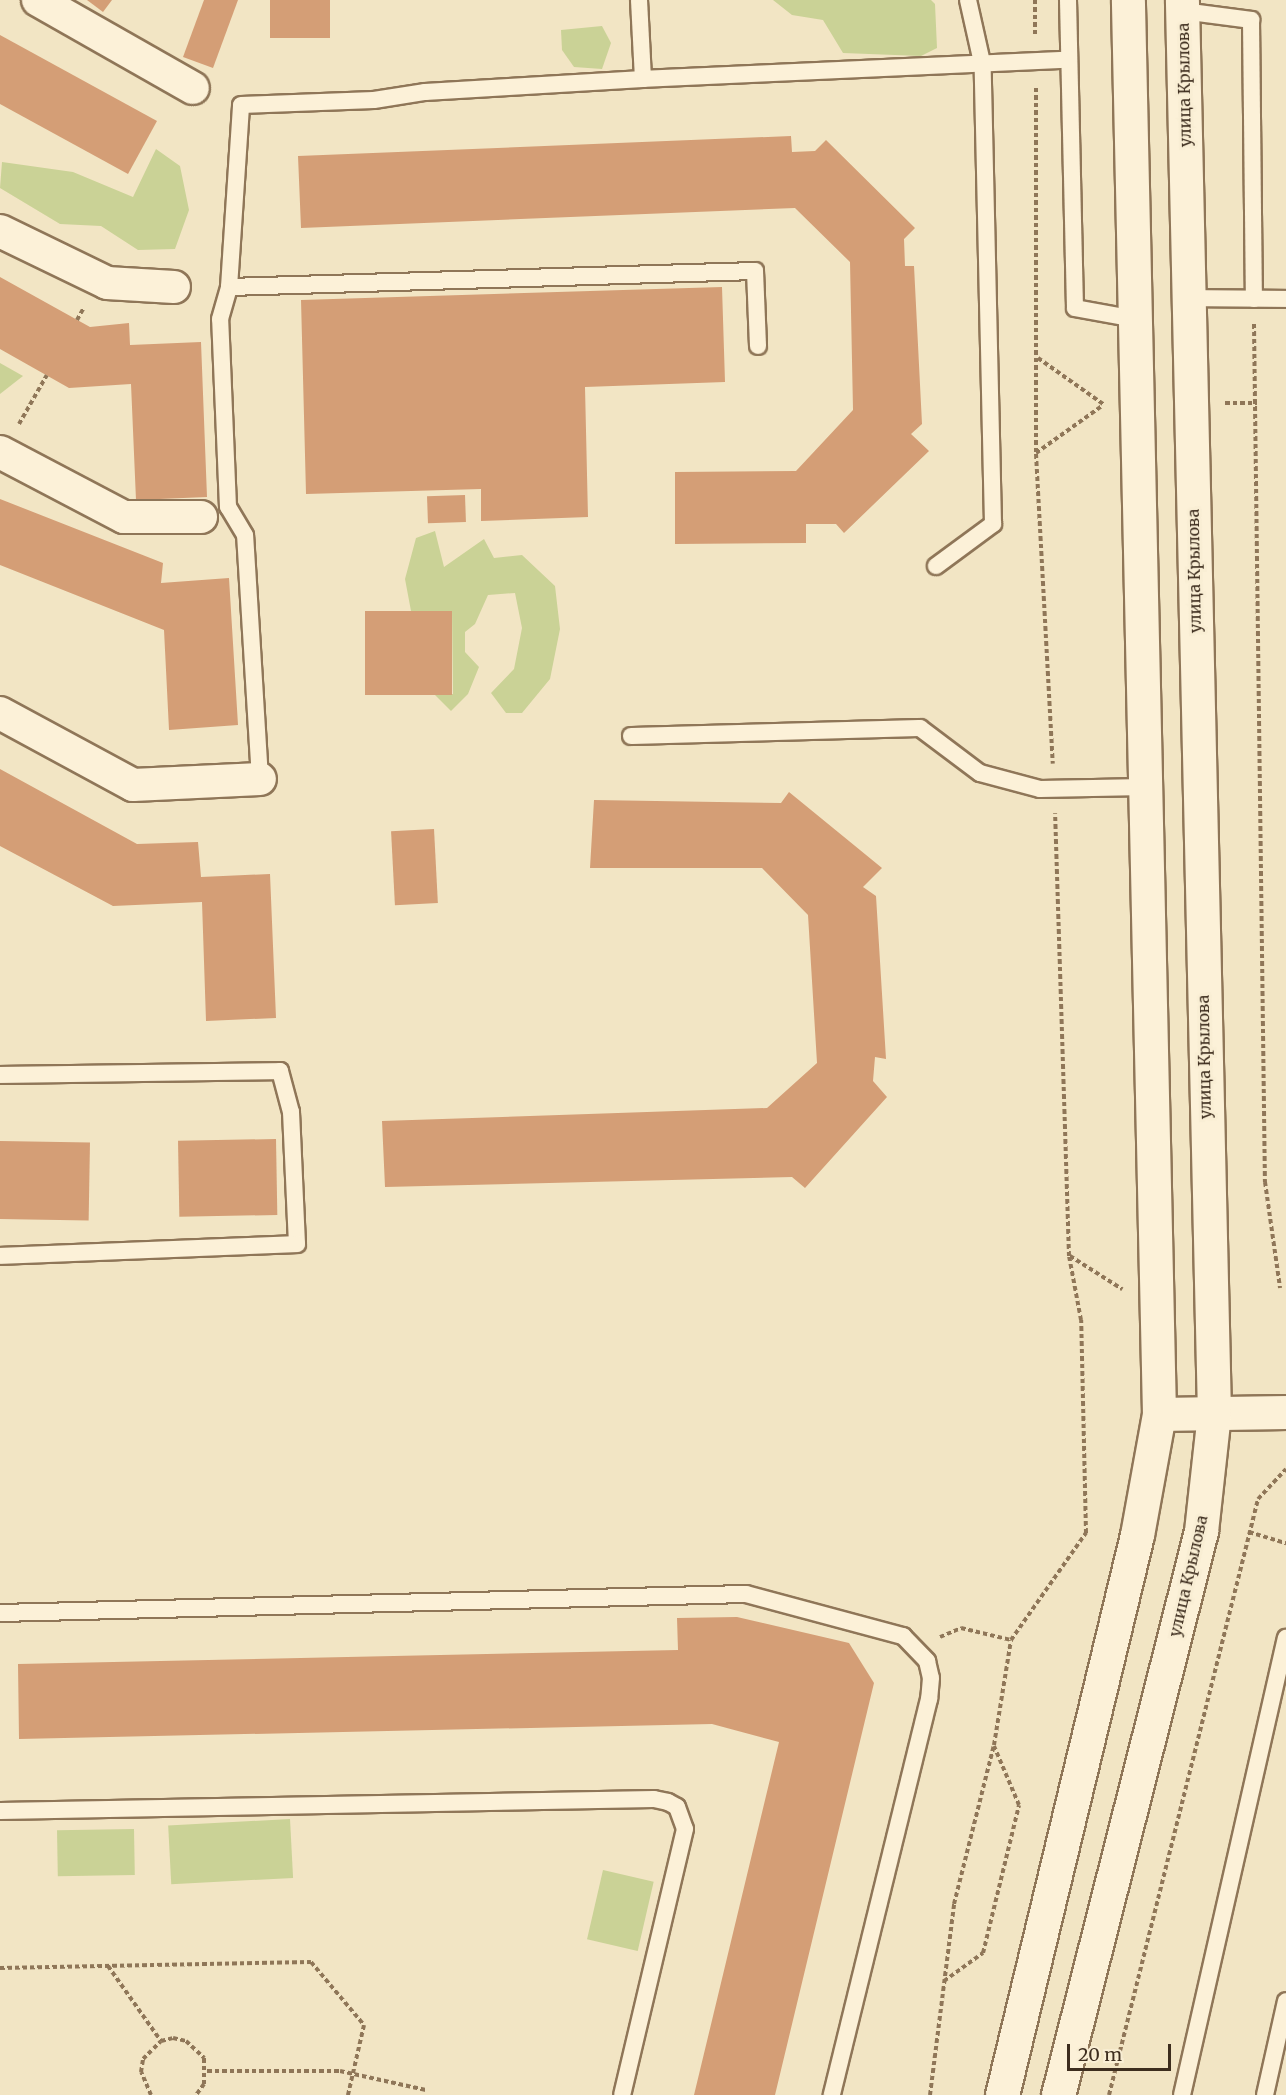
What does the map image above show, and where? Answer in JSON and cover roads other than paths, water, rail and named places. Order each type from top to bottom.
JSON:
[{"type":"main road","points":[[1002,2095],[1137,1535],[1159,1414],[1128,0]]},
{"type":"main road","name":"улица Крылова","points":[[1058,2095],[1201,1531],[1214,1414],[1183,5]]},
{"type":"main road","points":[[1159,1414],[1286,1412]]},
{"type":"street","points":[[38,0],[193,88]]},
{"type":"street","points":[[0,231],[107,283],[174,286]]},
{"type":"street","points":[[1,453],[124,517],[201,517]]},
{"type":"street","points":[[0,713],[134,785],[260,779]]},
{"type":"lane","points":[[639,0],[643,80]]},
{"type":"lane","points":[[936,566],[993,524],[983,67],[968,0]]},
{"type":"lane","points":[[1068,0],[1075,308],[1135,319]]},
{"type":"lane","points":[[1183,5],[1251,20],[1254,299]]},
{"type":"lane","points":[[260,779],[245,535],[228,507],[220,319],[230,287],[241,105],[375,100],[424,92],[643,80],[983,67],[1069,60]]},
{"type":"lane","points":[[230,287],[755,271],[758,346]]},
{"type":"lane","points":[[1188,298],[1286,299]]},
{"type":"lane","points":[[632,736],[920,728],[980,773],[1040,789],[1144,787]]},
{"type":"lane","points":[[0,1075],[280,1071],[291,1112],[297,1244],[0,1256]]},
{"type":"lane","points":[[0,1613],[747,1594],[903,1636],[927,1661],[931,1678],[929,1699],[832,2095]]},
{"type":"lane","points":[[1182,2095],[1286,1638]]},
{"type":"lane","points":[[0,1811],[654,1799],[668,1802],[677,1807],[685,1829],[622,2095]]},
{"type":"lane","points":[[1265,2095],[1286,2001]]}]
